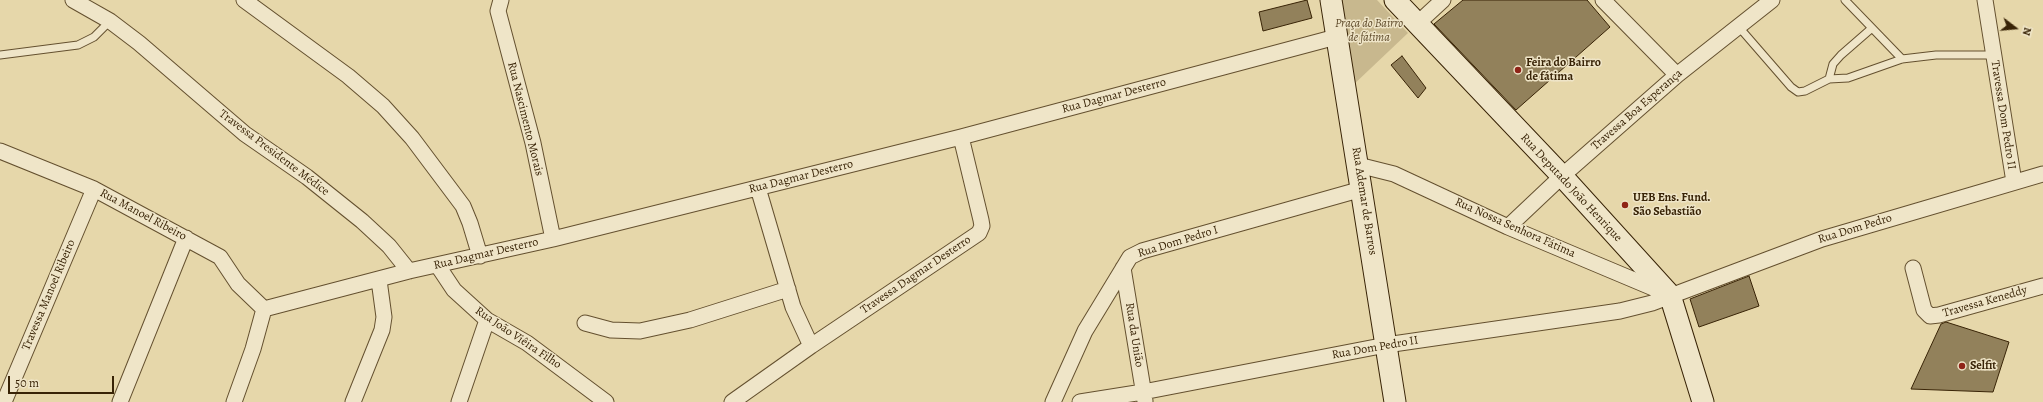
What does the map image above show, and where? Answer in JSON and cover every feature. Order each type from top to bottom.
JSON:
[{"type":"main road","name":"Rua Ademar de Barros","points":[[1331,0],[1395,402]]},
{"type":"main road","name":"Rua Deputado João Henrique","points":[[1395,0],[1562,176],[1670,295],[1703,402]]},
{"type":"street","name":"Travessa Presidente Médice","points":[[73,0],[110,21],[139,43],[245,134],[307,177],[362,221],[390,246],[409,272]]},
{"type":"street","points":[[244,0],[348,76],[383,106],[412,138],[462,206],[470,223],[480,256]]},
{"type":"street","points":[[1417,24],[1443,0]]},
{"type":"street","points":[[1603,0],[1677,75]]},
{"type":"street","name":"Travessa Boa Esperança","points":[[1508,227],[1562,176],[1677,75],[1772,0]]},
{"type":"street","name":"Travessa Dom Pedro II","points":[[1985,0],[2014,182]]},
{"type":"street","name":"Rua Nascimento Morais","points":[[496,4],[533,143],[553,239]]},
{"type":"street","name":"Rua Dagmar Desterro","points":[[264,309],[409,272],[553,239],[961,137],[1336,37]]},
{"type":"street","name":"Travessa Dagmar Desterro","points":[[732,402],[811,346],[979,232],[982,226],[961,137]]},
{"type":"street","name":"Rua Manoel Ribeiro","points":[[0,151],[94,189],[220,257],[238,284],[264,309]]},
{"type":"street","name":"Rua Nossa Senhora Fátima","points":[[1358,165],[1394,174],[1508,227],[1670,295]]},
{"type":"street","name":"Rua Dom Pedro","points":[[1670,295],[1822,239],[2043,174]]},
{"type":"street","points":[[758,188],[793,307],[811,346]]},
{"type":"street","name":"Travessa Manoel Ribeiro","points":[[4,402],[94,189]]},
{"type":"street","name":"Rua Dom Pedro I","points":[[1053,402],[1085,331],[1130,257],[1142,251],[1362,189]]},
{"type":"street","points":[[120,402],[186,238]]},
{"type":"street","name":"Rua João Viêira Filho","points":[[438,266],[454,290],[487,320],[534,348],[606,402]]},
{"type":"street","name":"Rua da União","points":[[1123,268],[1144,397]]},
{"type":"street","name":"Travessa Keneddy","points":[[1913,268],[1924,310],[1930,316],[1939,315],[2043,286]]},
{"type":"street","points":[[353,402],[382,330],[384,305],[379,280]]},
{"type":"street","points":[[584,323],[611,330],[640,331],[690,320],[788,289]]},
{"type":"street","name":"Rua Dom Pedro II","points":[[1080,402],[1144,397],[1386,345],[1620,312],[1652,303],[1670,295]]},
{"type":"street","points":[[234,402],[253,349],[264,309]]},
{"type":"street","points":[[459,402],[487,320]]},
{"type":"lane","points":[[1845,0],[1902,59]]},
{"type":"lane","points":[[0,55],[78,45],[94,37],[110,21]]},
{"type":"lane","points":[[1738,26],[1794,90],[1805,91],[1829,79],[1848,78],[1902,59],[1936,55],[1993,55]]},
{"type":"lane","points":[[1829,79],[1833,64],[1872,28]]},
{"type":"green space","name":"Praça do Bairro de fátima","points":[[1337,0],[1377,0],[1408,33],[1351,87]]},
{"type":"building","points":[[1307,0],[1312,18],[1263,31],[1259,12]]},
{"type":"building","name":"Feira do Bairro de fátima","points":[[1463,0],[1587,0],[1610,27],[1516,110],[1434,24]]},
{"type":"building","points":[[1402,56],[1426,88],[1418,98],[1391,65]]},
{"type":"building","points":[[1749,276],[1759,306],[1699,327],[1690,299]]},
{"type":"building","name":"Selfit","points":[[1946,322],[2009,342],[1993,392],[1911,389],[1941,324]]},
{"type":"place","name":"Feira do Bairro de fátima","points":[[1518,70]]},
{"type":"place","name":"UEB Ens. Fund. São Sebastião","points":[[1625,205]]},
{"type":"place","name":"Selfit","points":[[1962,366]]}]
